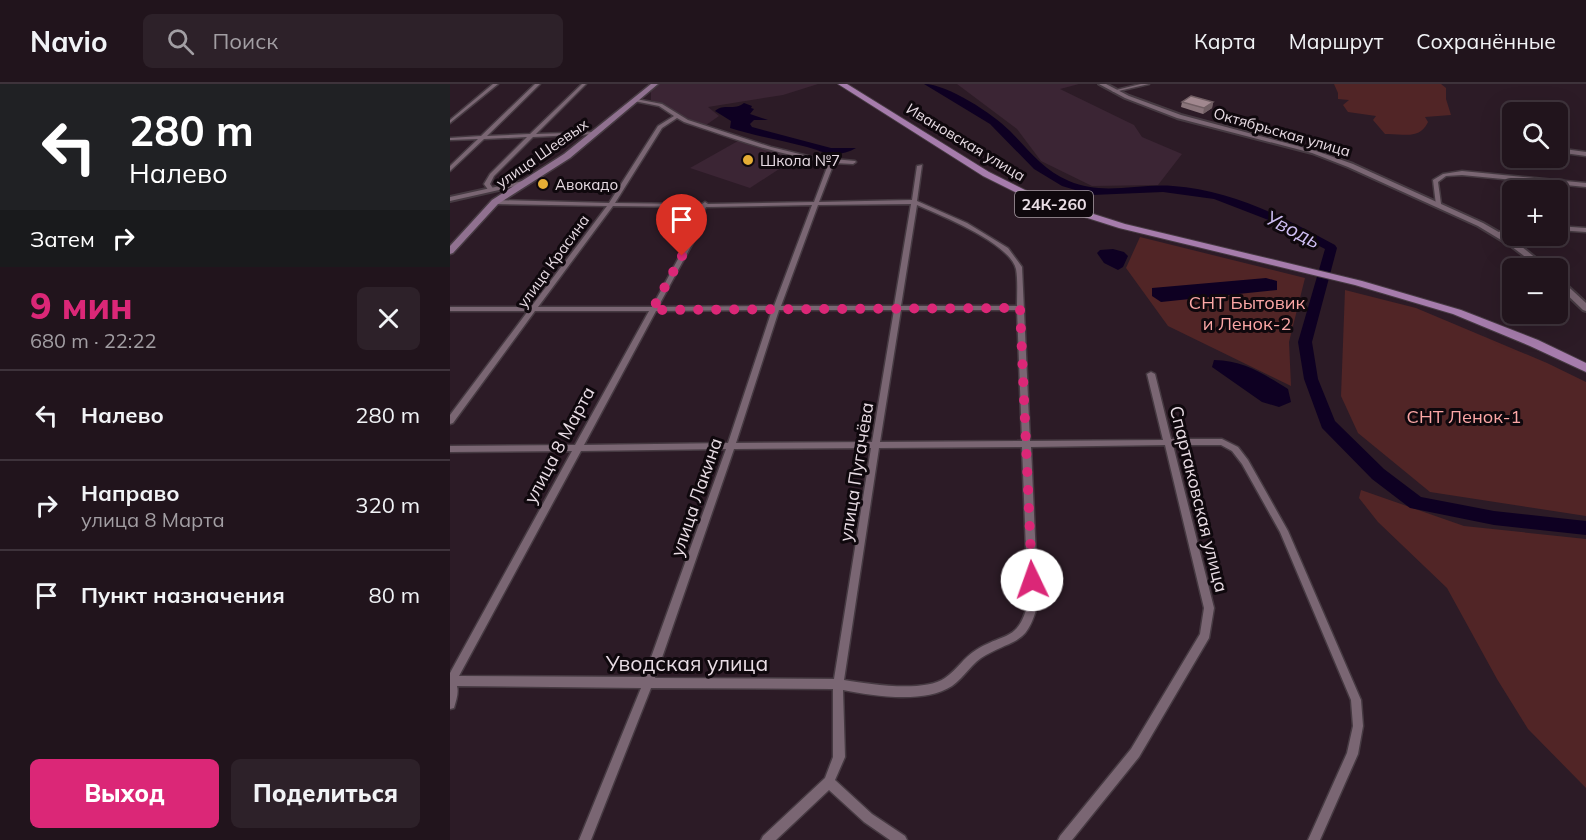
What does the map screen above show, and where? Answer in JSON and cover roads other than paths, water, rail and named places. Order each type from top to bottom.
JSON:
[{"type":"main road","name":"улица Шеевых","points":[[450,251],[495,202],[595,134],[655,84]]},
{"type":"main road","name":"Ивановская улица","points":[[843,84],[987,174],[1035,198],[1122,226],[1358,284],[1457,312],[1534,343],[1586,368]]},
{"type":"street","points":[[450,122],[496,84]]},
{"type":"street","points":[[450,169],[538,84]]},
{"type":"street","points":[[490,190],[487,184],[492,175],[584,84]]},
{"type":"street","name":"Октябрьская улица","points":[[1102,84],[1114,91],[1205,124],[1316,152],[1352,165],[1498,233],[1512,241],[1532,258]]},
{"type":"street","points":[[1114,91],[1147,84]]},
{"type":"street","points":[[636,100],[656,104],[668,109],[676,117],[730,136],[831,163],[853,162]]},
{"type":"street","name":"улица Красина","points":[[450,421],[612,203],[660,127],[676,117]]},
{"type":"street","points":[[450,139],[595,134]]},
{"type":"street","points":[[1568,152],[1586,154]]},
{"type":"street","name":"улица Лакина","points":[[585,840],[648,682],[776,310],[831,163]]},
{"type":"street","name":"улица Пугачёва","points":[[829,782],[839,757],[838,684],[920,166]]},
{"type":"street","points":[[1438,204],[1435,180],[1445,175],[1462,173],[1586,185]]},
{"type":"street","points":[[450,199],[523,183]]},
{"type":"street","points":[[495,202],[612,203],[659,206],[915,202],[965,224],[1006,249],[1019,267],[1026,444]]},
{"type":"street","name":"улица 8 Марта","points":[[450,704],[453,690],[451,681],[693,237],[693,225],[705,204]]},
{"type":"street","points":[[1568,229],[1586,230]]},
{"type":"street","points":[[1498,233],[1502,232]]},
{"type":"street","points":[[1568,291],[1586,308]]},
{"type":"street","points":[[450,309],[1020,308]]},
{"type":"street","name":"Спартаковская улица","points":[[1064,840],[1135,753],[1205,635],[1209,608],[1151,374]]},
{"type":"street","points":[[450,449],[1222,442],[1235,449],[1245,462],[1284,531],[1356,700],[1358,726],[1352,754],[1314,840]]},
{"type":"street","name":"Уводская улица","points":[[451,681],[838,684],[859,688],[923,690],[944,685],[979,653],[1013,639],[1029,624],[1033,603],[1026,444]]},
{"type":"street","points":[[767,840],[829,782],[868,818],[901,840]]},
{"type":"waterway","name":"Уводь","points":[[928,84],[994,122],[1037,167],[1065,184],[1080,189],[1104,192],[1151,189],[1197,192],[1256,210],[1331,248],[1305,342],[1311,379],[1328,424],[1378,474],[1416,503],[1494,518],[1586,528]]},
{"type":"place","name":"Школа №7","points":[[748,160]]},
{"type":"place","name":"Авокадо","points":[[543,184]]},
{"type":"park label","name":"СНТ Бытовик и Ленок-2","points":[[1247,312]]},
{"type":"park label","name":"СНТ Ленок-1","points":[[1464,416]]}]
